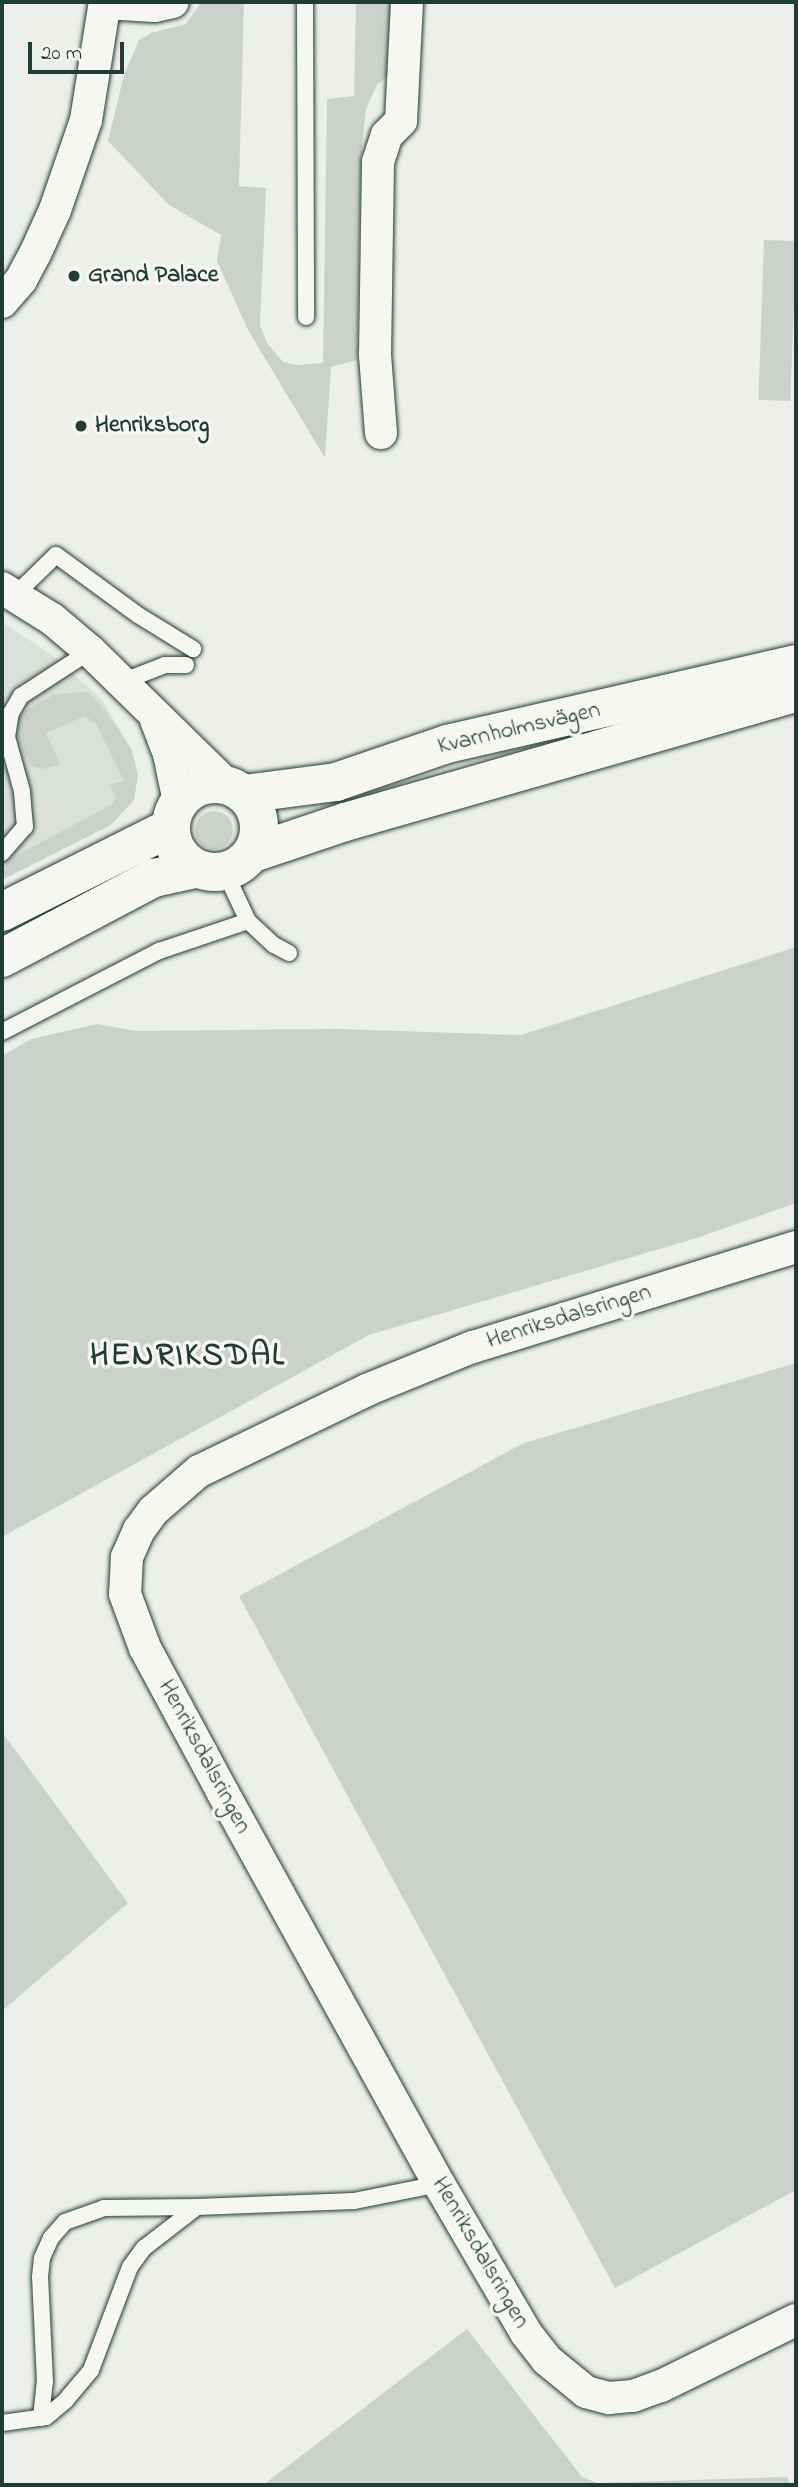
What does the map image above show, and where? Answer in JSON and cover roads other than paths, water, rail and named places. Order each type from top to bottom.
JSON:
[{"type":"street","points":[[2,302],[21,280],[35,254],[55,210],[82,132],[105,2],[154,6],[173,2]]},
{"type":"street","points":[[381,433],[375,355],[378,162],[387,135],[401,121],[407,2]]},
{"type":"street","points":[[8,591],[52,620],[90,651],[124,681],[156,719],[235,789],[259,820],[261,836],[224,865],[183,859],[175,846],[169,754],[156,719]]},
{"type":"street","name":"Kvarnholmsvägen","points":[[235,789],[336,782],[447,744],[796,664]]},
{"type":"street","name":"Kvarnholmsvägen","points":[[2,958],[154,878],[224,865],[345,822],[796,693]]},
{"type":"street","points":[[2,912],[175,815],[191,790],[208,783],[235,789]]},
{"type":"street","name":"Henriksdalsringen","points":[[796,1247],[472,1347],[369,1389],[199,1471],[153,1511],[139,1530],[127,1557],[125,1594],[145,1648],[439,2184],[526,2333],[547,2360],[586,2392],[609,2398],[633,2396],[661,2386],[796,2320]]},
{"type":"lane","points":[[305,2],[306,317]]},
{"type":"lane","points":[[8,591],[56,555],[138,615],[193,649]]},
{"type":"lane","points":[[2,853],[24,827],[22,791],[7,737],[10,713],[21,696],[90,651]]},
{"type":"lane","points":[[124,681],[165,665],[186,665]]},
{"type":"lane","points":[[224,865],[248,921],[274,945],[289,953]]},
{"type":"lane","points":[[2,1032],[159,951],[248,921]]},
{"type":"lane","points":[[41,2418],[45,2382],[40,2277],[42,2258],[51,2238],[65,2222],[104,2208],[354,2201],[439,2184]]},
{"type":"lane","points":[[2,2423],[41,2418],[66,2400],[91,2370],[130,2267],[144,2248],[197,2207]]},
{"type":"place","name":"Grand Palace","points":[[74,276]]},
{"type":"place","name":"Henriksborg","points":[[81,426]]},
{"type":"district","name":"HENRIKSDAL","points":[[188,1357]]}]
